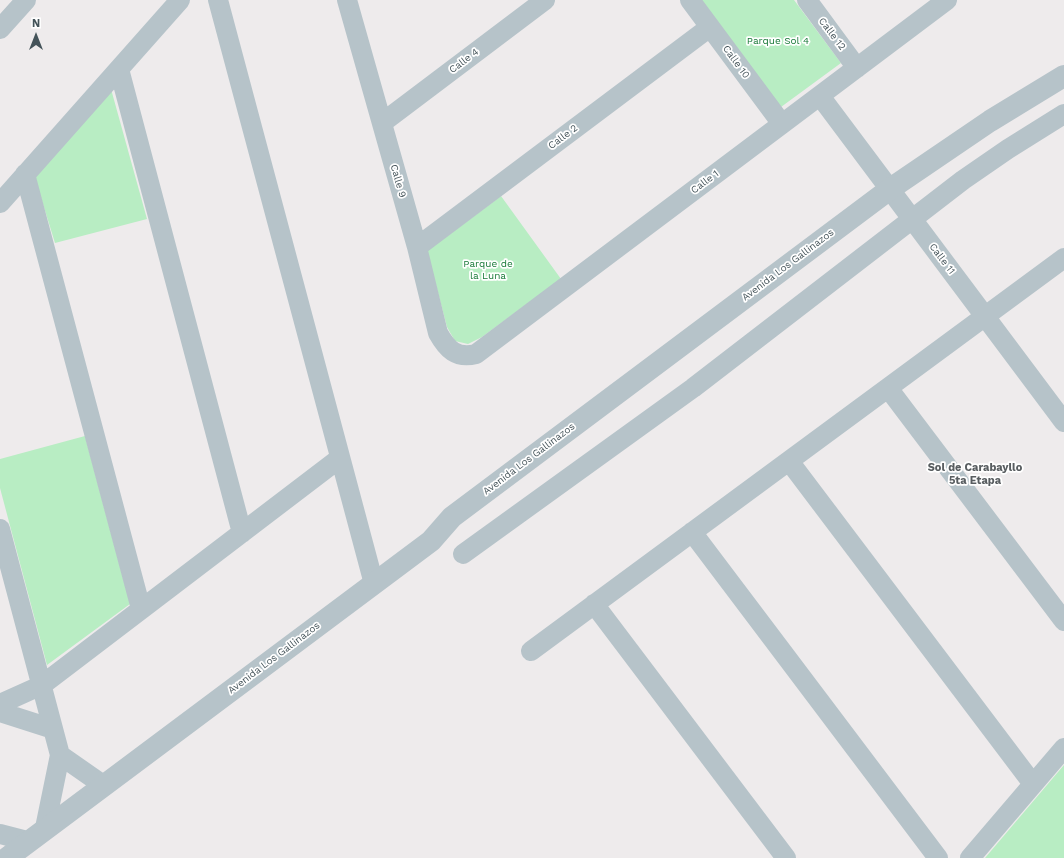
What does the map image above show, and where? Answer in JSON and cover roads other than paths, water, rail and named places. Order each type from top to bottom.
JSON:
[{"type":"street","points":[[0,29],[26,0]]},
{"type":"street","points":[[0,203],[180,0]]},
{"type":"street","points":[[218,0],[374,584]]},
{"type":"street","name":"Calle 9","points":[[347,0],[417,247],[438,333],[445,345],[452,351],[459,354]]},
{"type":"street","name":"Calle 4","points":[[382,123],[546,0]]},
{"type":"street","name":"Calle 10","points":[[690,0],[782,124]]},
{"type":"street","name":"Calle 12","points":[[807,0],[857,68]]},
{"type":"street","name":"Calle 1","points":[[459,354],[469,356],[476,354],[947,0]]},
{"type":"street","name":"Calle 2","points":[[417,247],[710,27]]},
{"type":"street","points":[[118,69],[242,533]]},
{"type":"street","name":"Avenida Los Gallinazos","points":[[7,858],[27,841],[431,541],[452,516],[890,189],[990,121],[1064,76]]},
{"type":"street","name":"Calle 11","points":[[820,96],[1064,422]]},
{"type":"street","points":[[464,554],[693,388],[912,219],[1008,149],[1064,114]]},
{"type":"street","points":[[25,174],[141,609]]},
{"type":"street","points":[[531,651],[1064,258]]},
{"type":"street","points":[[888,388],[1064,621]]},
{"type":"street","points":[[0,704],[42,685],[340,458]]},
{"type":"street","points":[[789,461],[1033,784]]},
{"type":"street","points":[[0,529],[60,755],[45,828]]},
{"type":"street","points":[[692,532],[938,858]]},
{"type":"street","points":[[594,604],[786,858]]},
{"type":"street","points":[[0,712],[54,729]]},
{"type":"street","points":[[970,858],[1064,748]]},
{"type":"street","points":[[60,755],[103,785]]},
{"type":"street","points":[[0,834],[27,841]]},
{"type":"district","name":"Sol de Carabayllo 5ta Etapa","points":[[975,474]]},
{"type":"park label","name":"Parque Sol 4","points":[[778,41]]},
{"type":"park label","name":"Parque de la Luna","points":[[488,270]]}]
